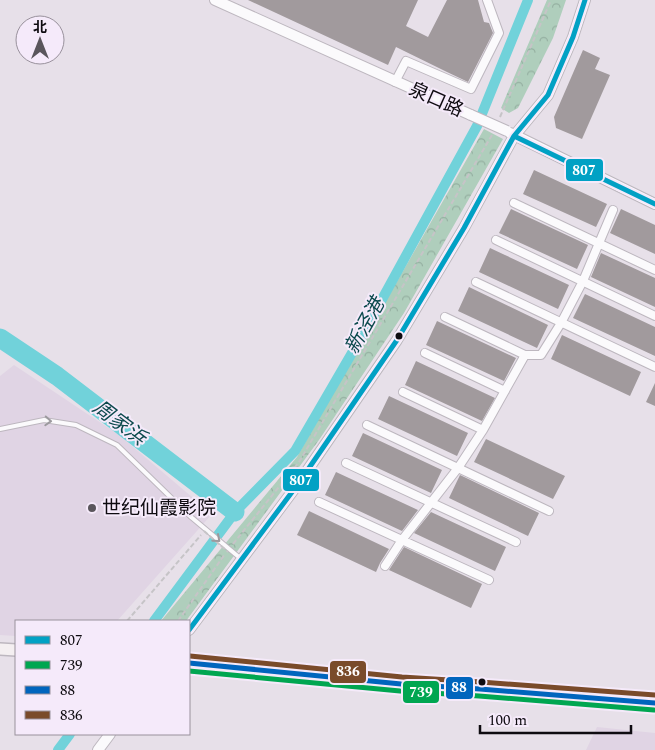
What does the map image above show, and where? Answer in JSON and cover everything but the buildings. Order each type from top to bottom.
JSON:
[{"type":"main road","points":[[0,649],[15,650]]},
{"type":"main road","points":[[190,663],[401,684],[655,703]]},
{"type":"street","name":"泉口路","points":[[215,0],[496,126],[655,204]]},
{"type":"street","points":[[395,82],[406,61],[471,89],[499,33],[487,0]]},
{"type":"street","points":[[190,629],[298,484],[397,340],[464,228],[510,133],[548,95],[585,0]]},
{"type":"street","points":[[514,203],[655,270]]},
{"type":"street","points":[[445,317],[525,355],[541,355],[562,322],[583,282],[614,210]]},
{"type":"street","points":[[496,240],[655,316]]},
{"type":"street","points":[[476,282],[655,366]]},
{"type":"street","points":[[426,353],[505,391]]},
{"type":"street","points":[[385,566],[402,540],[458,468],[525,355]]},
{"type":"street","points":[[403,392],[482,430]]},
{"type":"street","points":[[367,425],[549,511]]},
{"type":"street","points":[[346,463],[516,542]]},
{"type":"street","points":[[319,502],[489,580]]},
{"type":"street","points":[[98,750],[109,735]]},
{"type":"lane","points":[[0,429],[44,420],[76,425],[116,445],[205,530],[241,560]]},
{"type":"path","points":[[179,620],[229,551],[300,462],[496,126],[551,0]]},
{"type":"path","points":[[129,620],[205,530],[229,551]]},
{"type":"shaded area","points":[[14,365],[119,435],[212,514],[118,620],[15,620],[15,636],[0,635],[0,376]]},
{"type":"shaded area","points":[[597,727],[655,733],[655,750],[586,750]]},
{"type":"green space","points":[[547,0],[566,0],[553,38],[518,108],[509,113],[501,108]]},
{"type":"green space","points":[[484,129],[503,139],[404,313],[319,440],[187,620],[162,620],[297,457]]},
{"type":"waterway","name":"新泾港","points":[[155,620],[235,512],[295,451],[363,334],[477,126],[528,0]]},
{"type":"waterway","name":"周家浜","points":[[0,338],[57,376],[235,512]]},
{"type":"waterway","name":"新泾港","points":[[58,750],[69,735]]},
{"type":"transit line","name":"807","points":[[190,629],[298,484],[397,340],[464,228],[514,136],[548,95],[573,37],[585,0]]},
{"type":"transit line","name":"807","points":[[514,136],[655,204]]},
{"type":"transit line","name":"836","points":[[190,656],[402,677],[655,695]]},
{"type":"transit line","name":"88","points":[[190,663],[401,684],[655,703]]},
{"type":"transit line","name":"739","points":[[190,671],[400,691],[654,710]]},
{"type":"place","name":"世纪仙霞影院","points":[[92,508]]}]
